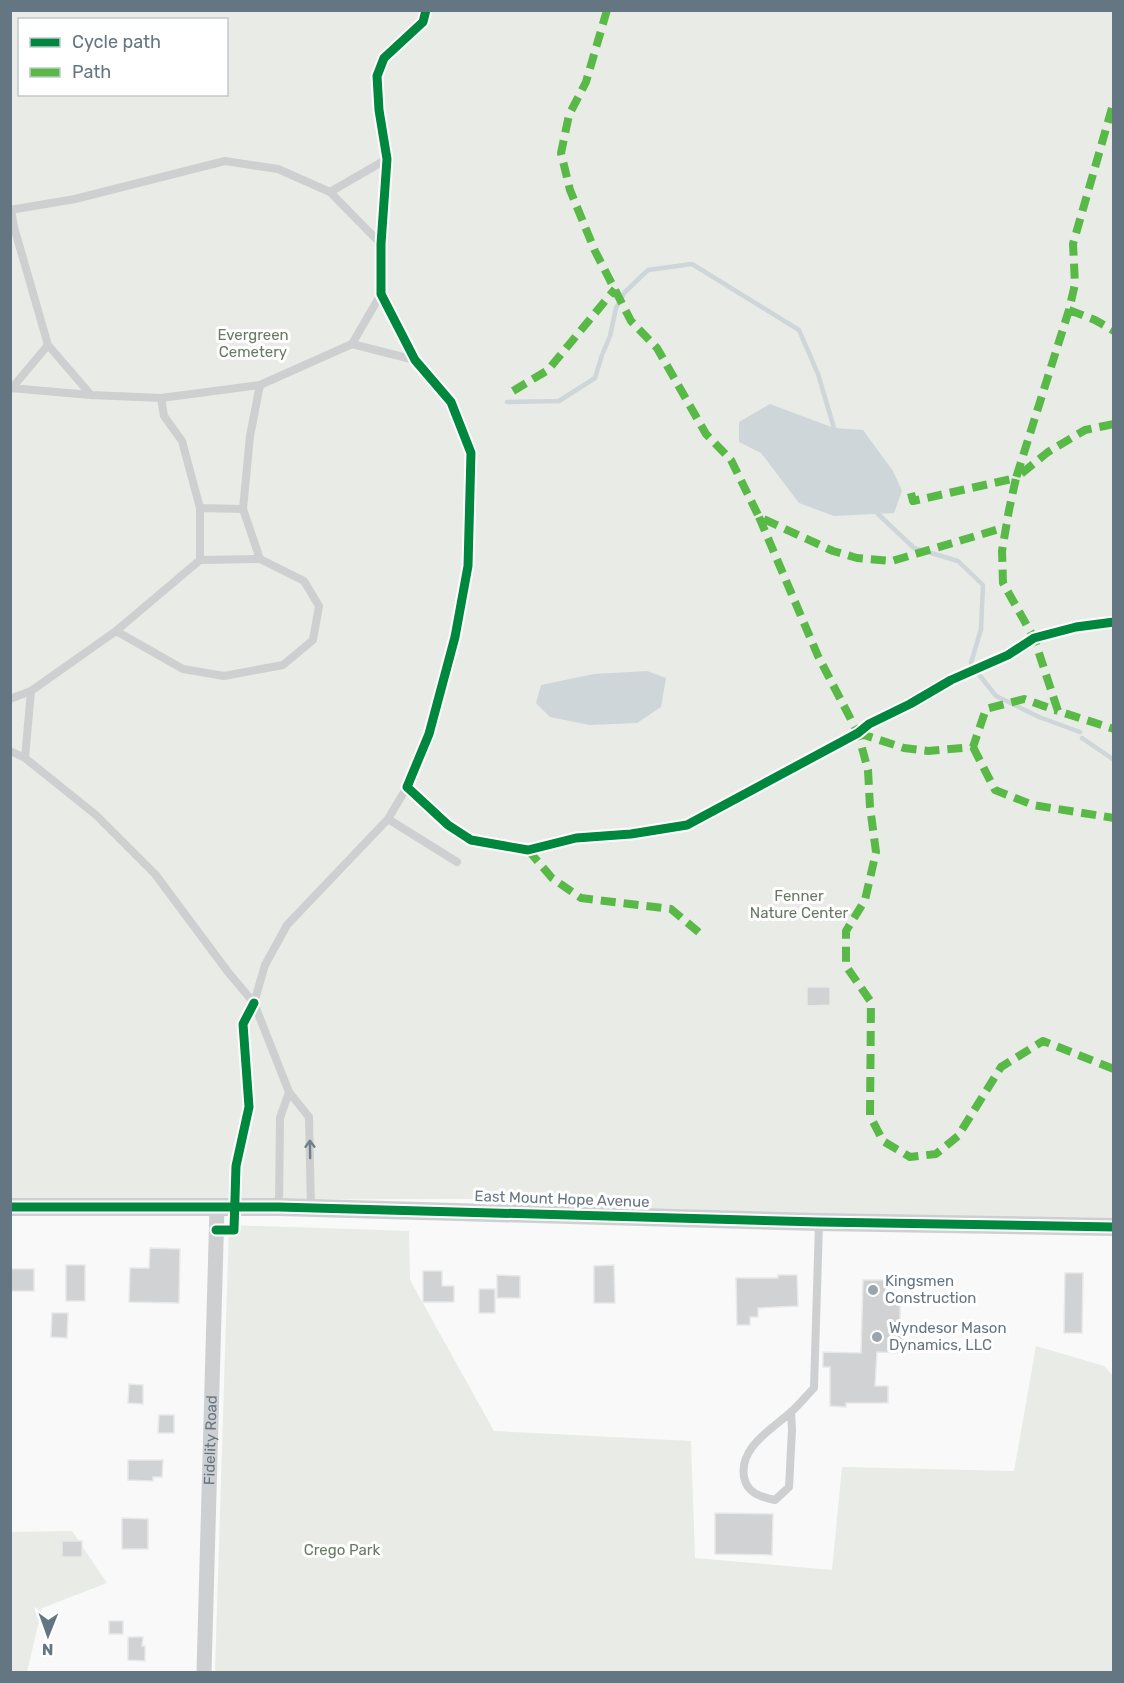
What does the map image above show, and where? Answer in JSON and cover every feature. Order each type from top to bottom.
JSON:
[{"type":"street","name":"East Mount Hope Avenue","points":[[10,1207],[279,1207],[819,1222],[1113,1227]]},
{"type":"street","name":"Fidelity Road","points":[[204,1672],[217,1207]]},
{"type":"lane","points":[[254,1004],[265,964],[288,925],[388,819],[407,787],[429,734],[455,637],[468,566],[471,453],[451,402],[415,360],[381,294],[381,244],[387,159],[330,192]]},
{"type":"lane","points":[[91,395],[48,345],[11,210],[75,199],[225,161],[278,169],[330,192],[381,244]]},
{"type":"lane","points":[[11,388],[161,398],[260,385],[352,344],[381,294]]},
{"type":"lane","points":[[352,344],[415,360]]},
{"type":"lane","points":[[11,388],[48,345]]},
{"type":"lane","points":[[260,385],[250,436],[243,509],[260,559]]},
{"type":"lane","points":[[161,398],[164,416],[182,441],[200,508],[200,560]]},
{"type":"lane","points":[[200,508],[243,509]]},
{"type":"lane","points":[[10,699],[31,691],[116,631],[200,560],[260,559],[304,581],[319,606],[313,640],[283,665],[224,676],[183,669],[116,631]]},
{"type":"lane","points":[[25,758],[31,691]]},
{"type":"lane","points":[[10,751],[25,758],[96,815],[155,874],[254,1004],[289,1092],[309,1118],[311,1208]]},
{"type":"lane","points":[[388,819],[457,862]]},
{"type":"lane","points":[[279,1207],[280,1118],[289,1092]]},
{"type":"lane","points":[[791,1412],[789,1487],[775,1500],[758,1496],[746,1485],[743,1469],[750,1450],[813,1388],[819,1222]]},
{"type":"green space","points":[[10,11],[1113,11],[1113,1226],[819,1222],[479,1199],[11,1200]]},
{"type":"green space","name":"Crego Park","points":[[229,1225],[409,1231],[410,1280],[494,1431],[691,1441],[695,1558],[832,1570],[842,1467],[1014,1471],[1036,1346],[1104,1366],[1114,1377],[1113,1672],[215,1672]]},
{"type":"green space","points":[[72,1531],[107,1583],[42,1608],[27,1672],[11,1672],[10,1532]]},
{"type":"shaded area","points":[[770,404],[834,428],[863,430],[893,471],[902,491],[894,513],[834,516],[799,503],[761,453],[739,442],[739,422]]},
{"type":"shaded area","points":[[647,671],[666,678],[661,707],[637,723],[590,725],[550,717],[536,703],[541,685],[594,674]]},
{"type":"building","points":[[807,987],[830,987],[830,1005],[807,1006]]},
{"type":"building","points":[[150,1248],[180,1249],[179,1303],[129,1302],[130,1268],[149,1268]]},
{"type":"building","points":[[66,1265],[85,1265],[85,1301],[66,1301]]},
{"type":"building","points":[[614,1265],[615,1303],[594,1303],[594,1266]]},
{"type":"building","points":[[10,1269],[34,1269],[34,1291],[10,1291]]},
{"type":"building","points":[[423,1271],[442,1271],[442,1286],[454,1286],[454,1302],[423,1302]]},
{"type":"building","points":[[1065,1273],[1083,1273],[1082,1333],[1064,1333]]},
{"type":"building","points":[[497,1275],[520,1276],[520,1298],[497,1298]]},
{"type":"building","points":[[778,1275],[797,1275],[798,1306],[758,1308],[758,1317],[750,1317],[750,1325],[737,1325],[736,1278],[778,1278]]},
{"type":"building","points":[[863,1280],[886,1280],[886,1301],[900,1302],[900,1331],[904,1331],[904,1353],[877,1352],[875,1386],[888,1386],[888,1403],[846,1403],[846,1407],[830,1406],[830,1367],[823,1367],[823,1352],[861,1353]]},
{"type":"building","points":[[479,1289],[495,1289],[495,1313],[479,1313]]},
{"type":"building","points":[[52,1313],[68,1313],[67,1338],[51,1337]]},
{"type":"building","points":[[129,1384],[143,1385],[143,1404],[128,1403]]},
{"type":"building","points":[[159,1415],[174,1415],[174,1433],[158,1433]]},
{"type":"building","points":[[128,1460],[163,1460],[162,1477],[153,1477],[153,1481],[128,1480]]},
{"type":"building","points":[[715,1513],[773,1514],[772,1555],[715,1554]]},
{"type":"building","points":[[122,1518],[148,1519],[148,1549],[122,1549]]},
{"type":"building","points":[[62,1541],[82,1541],[82,1557],[62,1557]]},
{"type":"building","points":[[109,1621],[123,1621],[123,1634],[109,1634]]},
{"type":"building","points":[[128,1637],[143,1637],[145,1661],[128,1660]]},
{"type":"waterway","points":[[507,402],[559,401],[595,378],[610,336],[616,308],[625,292],[648,270],[692,264],[799,330],[818,374],[834,428]]},
{"type":"waterway","points":[[878,514],[914,548],[958,561],[983,585],[981,629],[971,663],[973,668]]},
{"type":"waterway","points":[[977,672],[996,696],[1039,717],[1080,732]]},
{"type":"waterway","points":[[1082,738],[1114,760]]},
{"type":"marked path","points":[[607,10],[586,82],[569,115],[561,153],[570,190],[595,251],[631,321],[657,348],[706,434],[731,460],[759,517],[833,551],[857,558],[892,561],[1006,527]]},
{"type":"marked path","points":[[911,493],[913,501],[1016,478],[1069,310],[1075,284],[1073,244],[1114,101]]},
{"type":"marked path","points":[[513,391],[548,370],[615,289]]},
{"type":"marked path","points":[[1069,310],[1095,320],[1114,331]]},
{"type":"marked path","points":[[1114,424],[1085,430],[1048,452],[1016,478],[1002,551],[1003,583],[1034,638],[1058,711],[1114,729]]},
{"type":"marked path","points":[[759,517],[818,656],[858,733],[868,770],[876,852],[865,900],[846,931],[846,966],[871,1002],[870,1116],[883,1141],[910,1157],[936,1154],[958,1136],[1001,1067],[1043,1041],[1114,1069]]},
{"type":"marked path","points":[[858,733],[904,748],[928,751],[973,747],[986,709],[1024,699],[1058,711]]},
{"type":"marked path","points":[[973,747],[995,790],[1033,805],[1114,818]]},
{"type":"marked path","points":[[528,850],[552,878],[581,898],[671,909],[702,935]]},
{"type":"cycle path","points":[[426,10],[423,22],[384,58],[377,76],[379,110],[387,159],[381,244],[381,294],[415,360],[451,402],[471,453],[468,566],[455,637],[429,734],[407,787],[448,825],[471,840],[528,850],[576,838],[631,834],[687,825],[951,680],[1008,655],[1034,638],[1076,627],[1114,622]]},
{"type":"cycle path","points":[[216,1230],[234,1230],[236,1166],[249,1107],[243,1024],[254,1003]]},
{"type":"cycle path","points":[[10,1207],[279,1207],[819,1222],[1114,1227]]},
{"type":"place","name":"Kingsmen Construction","points":[[873,1290]]},
{"type":"place","name":"Wyndesor Mason Dynamics, LLC","points":[[877,1337]]},
{"type":"park label","name":"Evergreen Cemetery","points":[[253,344]]},
{"type":"park label","name":"Fenner Nature Center","points":[[799,904]]}]
